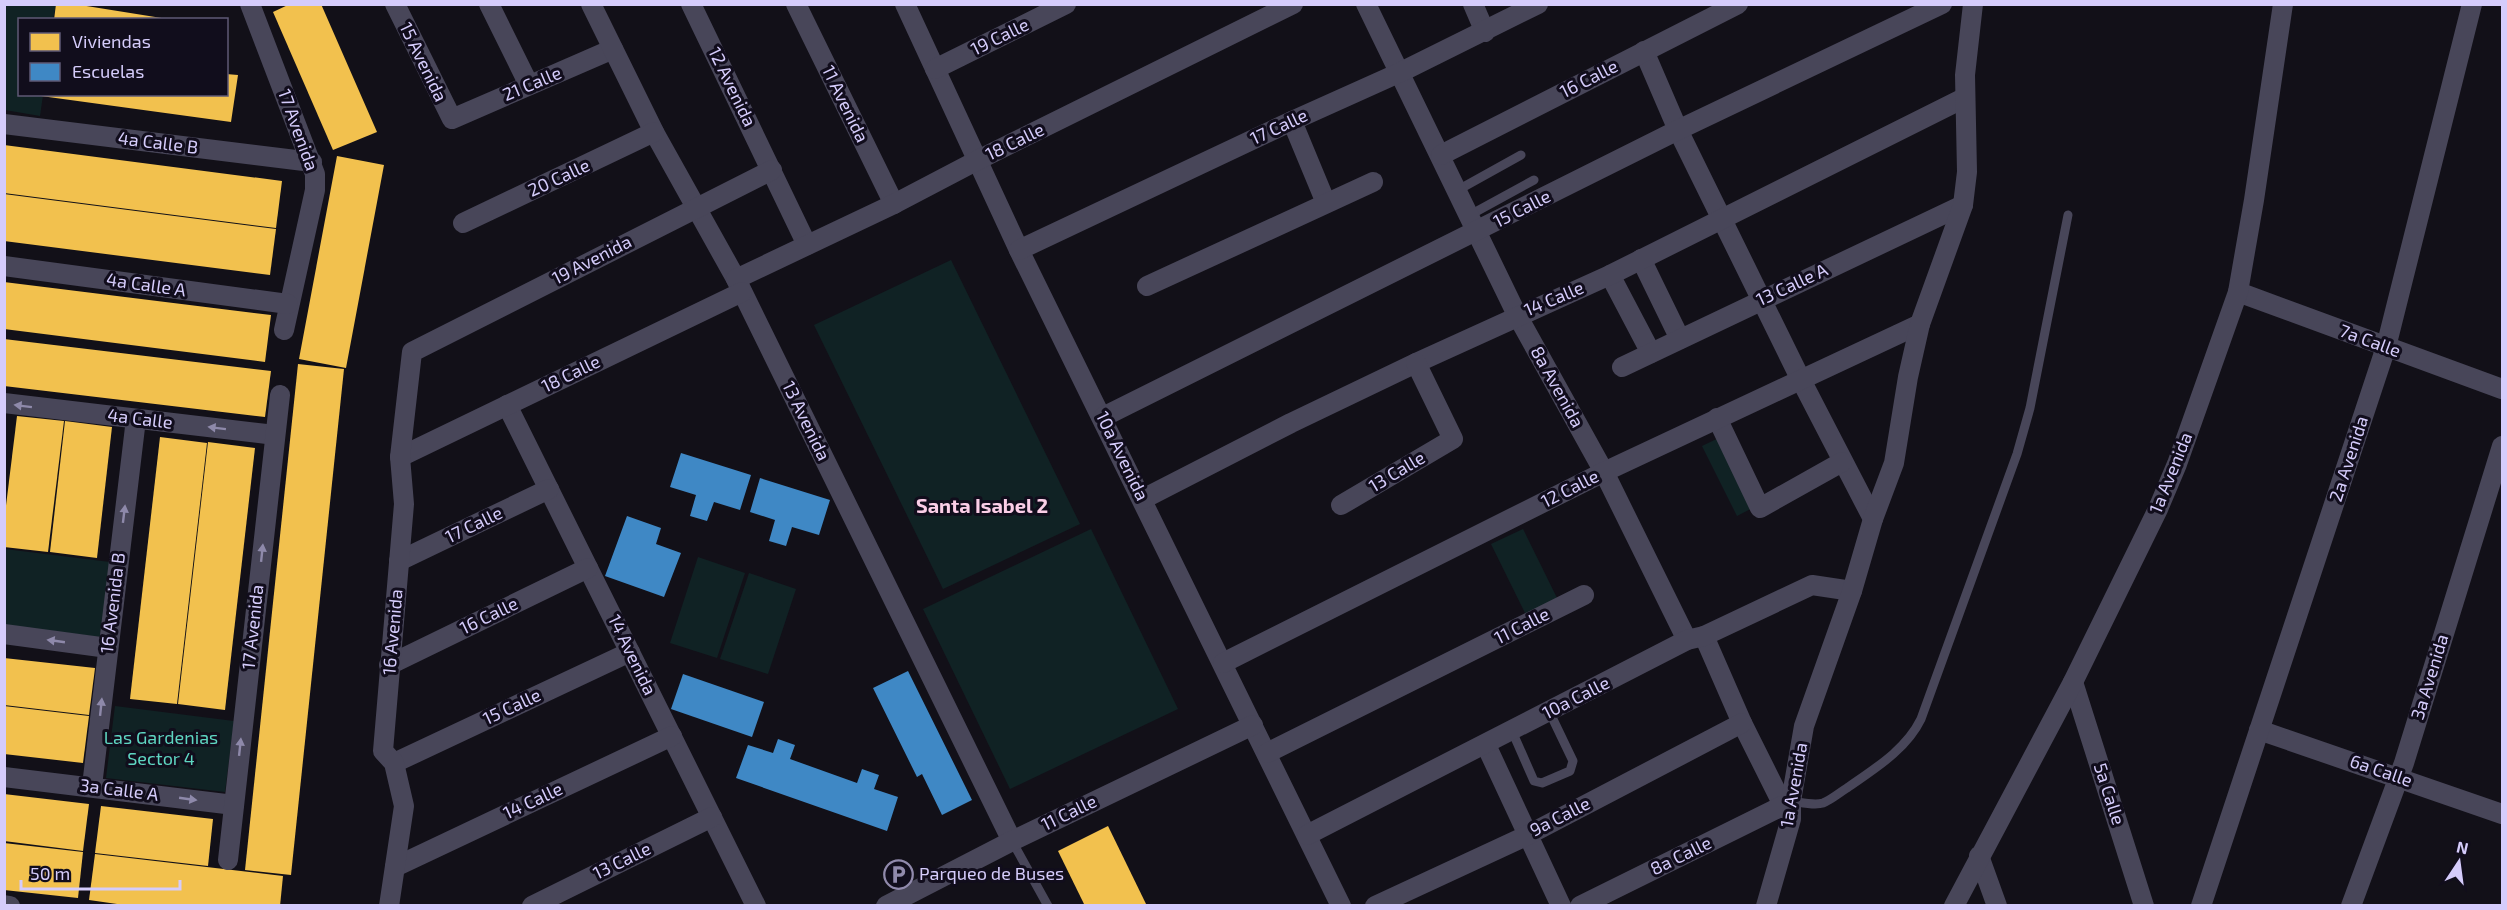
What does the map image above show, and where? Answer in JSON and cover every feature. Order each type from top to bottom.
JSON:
[{"type":"street","name":"17 Avenida","points":[[250,4],[312,162],[315,190],[284,330]]},
{"type":"street","name":"15 Avenida","points":[[395,4],[452,119]]},
{"type":"street","points":[[489,4],[529,85]]},
{"type":"street","name":"13 Avenida","points":[[591,4],[654,132],[739,286],[1012,841]]},
{"type":"street","name":"12 Avenida","points":[[691,4],[807,245]]},
{"type":"street","name":"11 Avenida","points":[[796,4],[894,204]]},
{"type":"street","name":"10a Avenida","points":[[905,4],[1019,250],[1103,417],[1341,906]]},
{"type":"street","name":"19 Calle","points":[[934,69],[1066,4]]},
{"type":"street","name":"18 Calle","points":[[400,456],[507,405],[739,286],[807,245],[894,204],[1293,4]]},
{"type":"street","name":"8a Avenida","points":[[1366,4],[1517,315],[1788,808]]},
{"type":"street","points":[[1473,4],[1485,32]]},
{"type":"street","name":"17 Calle","points":[[1019,250],[1401,72],[1538,4]]},
{"type":"street","name":"16 Calle","points":[[1441,155],[1738,4]]},
{"type":"street","name":"15 Calle","points":[[1103,417],[1474,224],[1942,4]]},
{"type":"street","name":"1a Avenida","points":[[1766,906],[1804,726],[1852,591],[1873,519],[1894,462],[1908,377],[1920,324],[1963,205],[1967,172],[1964,98],[1966,47],[1973,4]]},
{"type":"street","name":"1a Avenida","points":[[1954,906],[2073,682],[2158,509],[2177,464],[2238,292],[2283,4]]},
{"type":"street","name":"2a Avenida","points":[[2201,906],[2386,347],[2472,4]]},
{"type":"street","name":"21 Calle","points":[[452,119],[613,49]]},
{"type":"street","points":[[1644,51],[1678,130],[1842,462],[1873,519]]},
{"type":"street","name":"14 Calle","points":[[1143,499],[1291,423],[1416,363],[1517,315],[1610,275],[1964,98]]},
{"type":"street","points":[[1292,121],[1326,203]]},
{"type":"street","name":"4a Calle B","points":[[4,124],[312,162]]},
{"type":"street","name":"20 Calle","points":[[463,223],[654,132]]},
{"type":"street","name":"19 Avenida","points":[[412,352],[694,207],[772,170]]},
{"type":"street","points":[[1147,286],[1373,182]]},
{"type":"street","name":"13 Calle A","points":[[1622,367],[1963,205]]},
{"type":"street","points":[[1641,259],[1680,339]]},
{"type":"street","name":"4a Calle A","points":[[4,266],[288,304]]},
{"type":"street","points":[[1610,275],[1651,353]]},
{"type":"street","name":"7a Calle","points":[[2238,292],[2502,389]]},
{"type":"street","name":"12 Calle","points":[[1223,663],[1604,472],[1800,378],[1920,324]]},
{"type":"street","name":"16 Avenida","points":[[389,906],[404,806],[394,763],[383,751],[404,504],[400,456],[412,352]]},
{"type":"street","name":"13 Calle","points":[[1341,505],[1453,439],[1416,363]]},
{"type":"street","name":"17 Avenida","points":[[228,860],[280,394]]},
{"type":"street","name":"4a Calle","points":[[4,403],[275,435]]},
{"type":"street","name":"14 Avenida","points":[[507,405],[756,906]]},
{"type":"street","points":[[1717,418],[1760,508],[1842,462]]},
{"type":"street","name":"16 Avenida B","points":[[92,786],[136,419]]},
{"type":"street","name":"3a Avenida","points":[[2351,906],[2398,777],[2502,446]]},
{"type":"street","name":"17 Calle","points":[[399,561],[549,489]]},
{"type":"street","name":"16 Calle","points":[[389,665],[588,568]]},
{"type":"street","name":"10a Calle","points":[[1307,835],[1696,638],[1812,585],[1852,591]]},
{"type":"street","name":"11 Calle","points":[[1267,753],[1584,595]]},
{"type":"street","points":[[4,634],[108,648]]},
{"type":"street","name":"15 Calle","points":[[394,763],[630,652]]},
{"type":"street","name":"5a Calle","points":[[2073,682],[2144,906]]},
{"type":"street","name":"9a Calle","points":[[1375,906],[1528,835],[1742,723]]},
{"type":"street","name":"11 Calle","points":[[886,906],[1012,841],[1253,725]]},
{"type":"street","name":"6a Calle","points":[[2259,730],[2502,814]]},
{"type":"street","name":"14 Calle","points":[[395,867],[672,736]]},
{"type":"street","points":[[1486,745],[1561,906]]},
{"type":"street","name":"3a Calle A","points":[[4,777],[234,805]]},
{"type":"street","name":"8a Calle","points":[[1580,906],[1788,808]]},
{"type":"street","name":"13 Calle","points":[[532,906],[712,817]]},
{"type":"street","points":[[1979,856],[1997,906]]},
{"type":"street","points":[[4,905],[10,906]]},
{"type":"lane","points":[[1458,190],[1521,155]]},
{"type":"lane","points":[[1474,224],[1534,180]]},
{"type":"lane","points":[[1788,808],[1818,804],[1829,800],[1875,769],[1915,731],[1921,719],[2017,454],[2030,408],[2068,215]]},
{"type":"lane","points":[[1512,731],[1534,781],[1542,783],[1570,771],[1573,761],[1549,711]]},
{"type":"lane","points":[[1012,841],[1048,906]]},
{"type":"green space","points":[[4,5],[56,5],[53,18],[18,18],[18,96],[43,96],[40,116],[5,110]]},
{"type":"green space","points":[[951,260],[1080,524],[943,589],[814,325]]},
{"type":"green space","points":[[1731,432],[1766,501],[1737,516],[1702,446]]},
{"type":"green space","points":[[1091,529],[1178,709],[1010,789],[923,609]]},
{"type":"green space","points":[[1523,529],[1558,600],[1526,615],[1491,544]]},
{"type":"green space","points":[[5,549],[110,562],[100,637],[5,625]]},
{"type":"green space","points":[[698,557],[745,573],[717,658],[670,643]]},
{"type":"green space","points":[[749,573],[796,589],[768,674],[720,659]]},
{"type":"green space","name":"Las Gardenias Sector 4","points":[[115,706],[234,721],[225,792],[106,778]]},
{"type":"building: Viviendas","points":[[56,4],[74,4],[162,18],[54,18]]},
{"type":"building: Viviendas","points":[[290,4],[321,4],[377,132],[333,150],[273,12]]},
{"type":"building: Viviendas","points":[[228,74],[238,75],[231,122],[41,96],[228,96]]},
{"type":"building: Viviendas","points":[[4,145],[282,181],[276,228],[4,193]]},
{"type":"building: Viviendas","points":[[337,156],[384,165],[346,368],[299,359]]},
{"type":"building: Viviendas","points":[[4,194],[276,229],[270,275],[4,241]]},
{"type":"building: Viviendas","points":[[4,282],[271,315],[265,362],[4,329]]},
{"type":"building: Viviendas","points":[[4,339],[271,371],[265,417],[4,386]]},
{"type":"building: Viviendas","points":[[298,364],[344,369],[291,875],[245,870]]},
{"type":"building: Viviendas","points":[[17,416],[64,421],[48,552],[4,547],[4,522]]},
{"type":"building: Viviendas","points":[[65,421],[112,427],[97,558],[50,552]]},
{"type":"building: Viviendas","points":[[160,437],[207,443],[177,704],[130,699]]},
{"type":"building: Viviendas","points":[[208,442],[255,448],[225,710],[178,704]]},
{"type":"building: Viviendas","points":[[4,658],[95,668],[89,715],[4,705]]},
{"type":"building: Viviendas","points":[[4,706],[89,716],[83,763],[4,754]]},
{"type":"building: Viviendas","points":[[4,794],[89,804],[83,851],[4,841]]},
{"type":"building: Viviendas","points":[[101,806],[213,819],[208,866],[95,853]]},
{"type":"building: Viviendas","points":[[1108,826],[1147,906],[1085,906],[1058,851]]},
{"type":"building: Viviendas","points":[[4,843],[83,852],[78,898],[4,890]]},
{"type":"building: Viviendas","points":[[95,854],[283,876],[280,906],[131,906],[89,900]]},
{"type":"building: Escuelas","points":[[681,453],[751,475],[740,510],[714,502],[707,521],[690,516],[696,495],[670,487]]},
{"type":"building: Escuelas","points":[[760,478],[830,500],[819,535],[792,527],[786,546],[769,541],[775,520],[750,512]]},
{"type":"building: Escuelas","points":[[627,516],[661,528],[656,544],[681,553],[664,597],[605,576]]},
{"type":"building: Escuelas","points":[[908,671],[972,800],[942,815],[922,774],[917,777],[873,688]]},
{"type":"building: Escuelas","points":[[683,674],[764,702],[752,737],[671,709]]},
{"type":"building: Escuelas","points":[[778,739],[795,745],[790,759],[857,783],[862,769],[879,775],[874,789],[898,797],[887,831],[736,778],[748,745],[773,753]]},
{"type":"place","name":"Parqueo de Buses","points":[[898,874]]},
{"type":"district","name":"Santa Isabel 2","points":[[982,506]]}]
